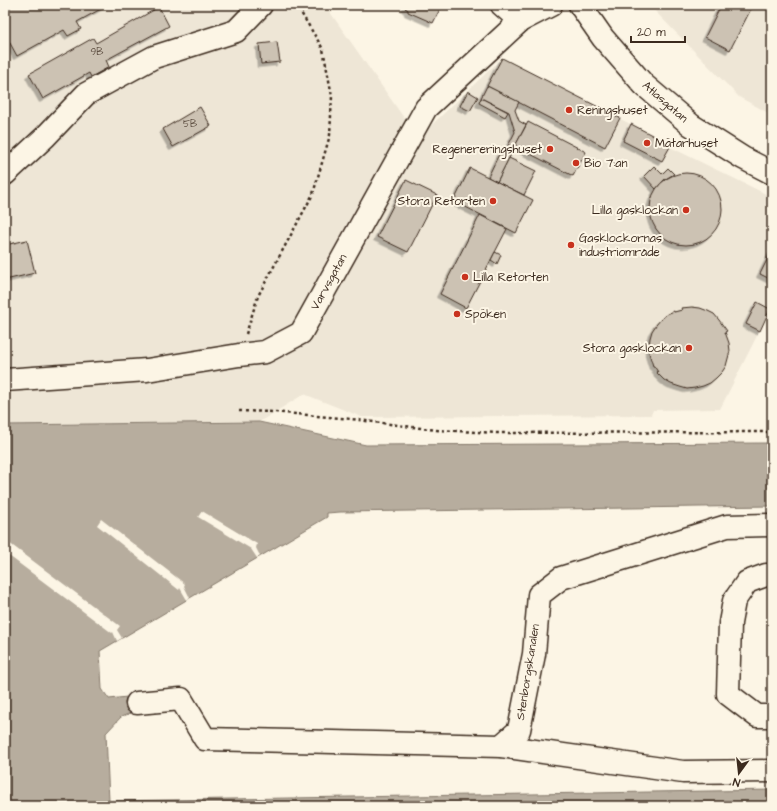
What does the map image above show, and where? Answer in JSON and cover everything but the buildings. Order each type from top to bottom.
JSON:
[{"type":"street","points":[[5,174],[45,137],[86,94],[154,57],[236,30],[261,5]]},
{"type":"street","points":[[502,5],[520,21]]},
{"type":"street","name":"Varvsgatan","points":[[5,380],[147,370],[265,352],[301,333],[426,108],[520,21],[551,5]]},
{"type":"street","name":"Atlasgatan","points":[[580,5],[603,38],[644,85],[691,125],[743,158],[772,174]]},
{"type":"street","name":"Stenborgskanalen","points":[[501,746],[519,730],[534,654],[539,595],[561,578],[727,526],[772,526]]},
{"type":"street","points":[[772,575],[766,575],[747,582],[734,601],[730,623],[728,694],[757,716],[772,716]]},
{"type":"street","points":[[137,703],[181,699],[205,739],[501,746],[683,772],[772,771]]},
{"type":"path","points":[[239,355],[258,296],[313,194],[330,135],[332,96],[323,49],[300,11],[288,5]]},
{"type":"path","points":[[239,411],[351,419],[436,430],[482,432],[772,432]]},
{"type":"shaded area","points":[[5,5],[325,5],[418,138],[502,58],[671,145],[670,147],[772,197],[772,306],[720,409],[653,410],[651,415],[362,417],[304,394],[259,422],[5,425]]},
{"type":"shaded area","points":[[649,5],[772,5],[772,115],[739,97]]},
{"type":"shaded area","points":[[259,422],[366,445],[772,443],[772,506],[327,513],[327,517],[100,651],[102,689],[109,699],[136,696],[138,710],[121,717],[106,733],[109,801],[772,790],[772,806],[5,806],[5,425]]},
{"type":"pier","points":[[202,511],[257,544],[256,548],[260,556],[257,558],[251,549],[198,517]]},
{"type":"pier","points":[[101,519],[185,584],[184,586],[190,598],[187,600],[180,588],[179,590],[97,525]]},
{"type":"pier","points":[[5,540],[120,626],[117,630],[122,638],[117,641],[113,632],[112,633],[5,553]]},
{"type":"place","name":"Reningshuset","points":[[569,110]]},
{"type":"place","name":"Mätarhuset","points":[[647,143]]},
{"type":"place","name":"Regenereringshuset","points":[[550,149]]},
{"type":"place","name":"Bio 7:an","points":[[576,163]]},
{"type":"place","name":"Stora Retorten","points":[[493,201]]},
{"type":"place","name":"Lilla gasklockan","points":[[686,210]]},
{"type":"place","name":"Gasklockornas industriområde","points":[[571,245]]},
{"type":"place","name":"Lilla Retorten","points":[[465,277]]},
{"type":"place","name":"Spöken","points":[[457,314]]},
{"type":"place","name":"Stora gasklockan","points":[[689,348]]}]
